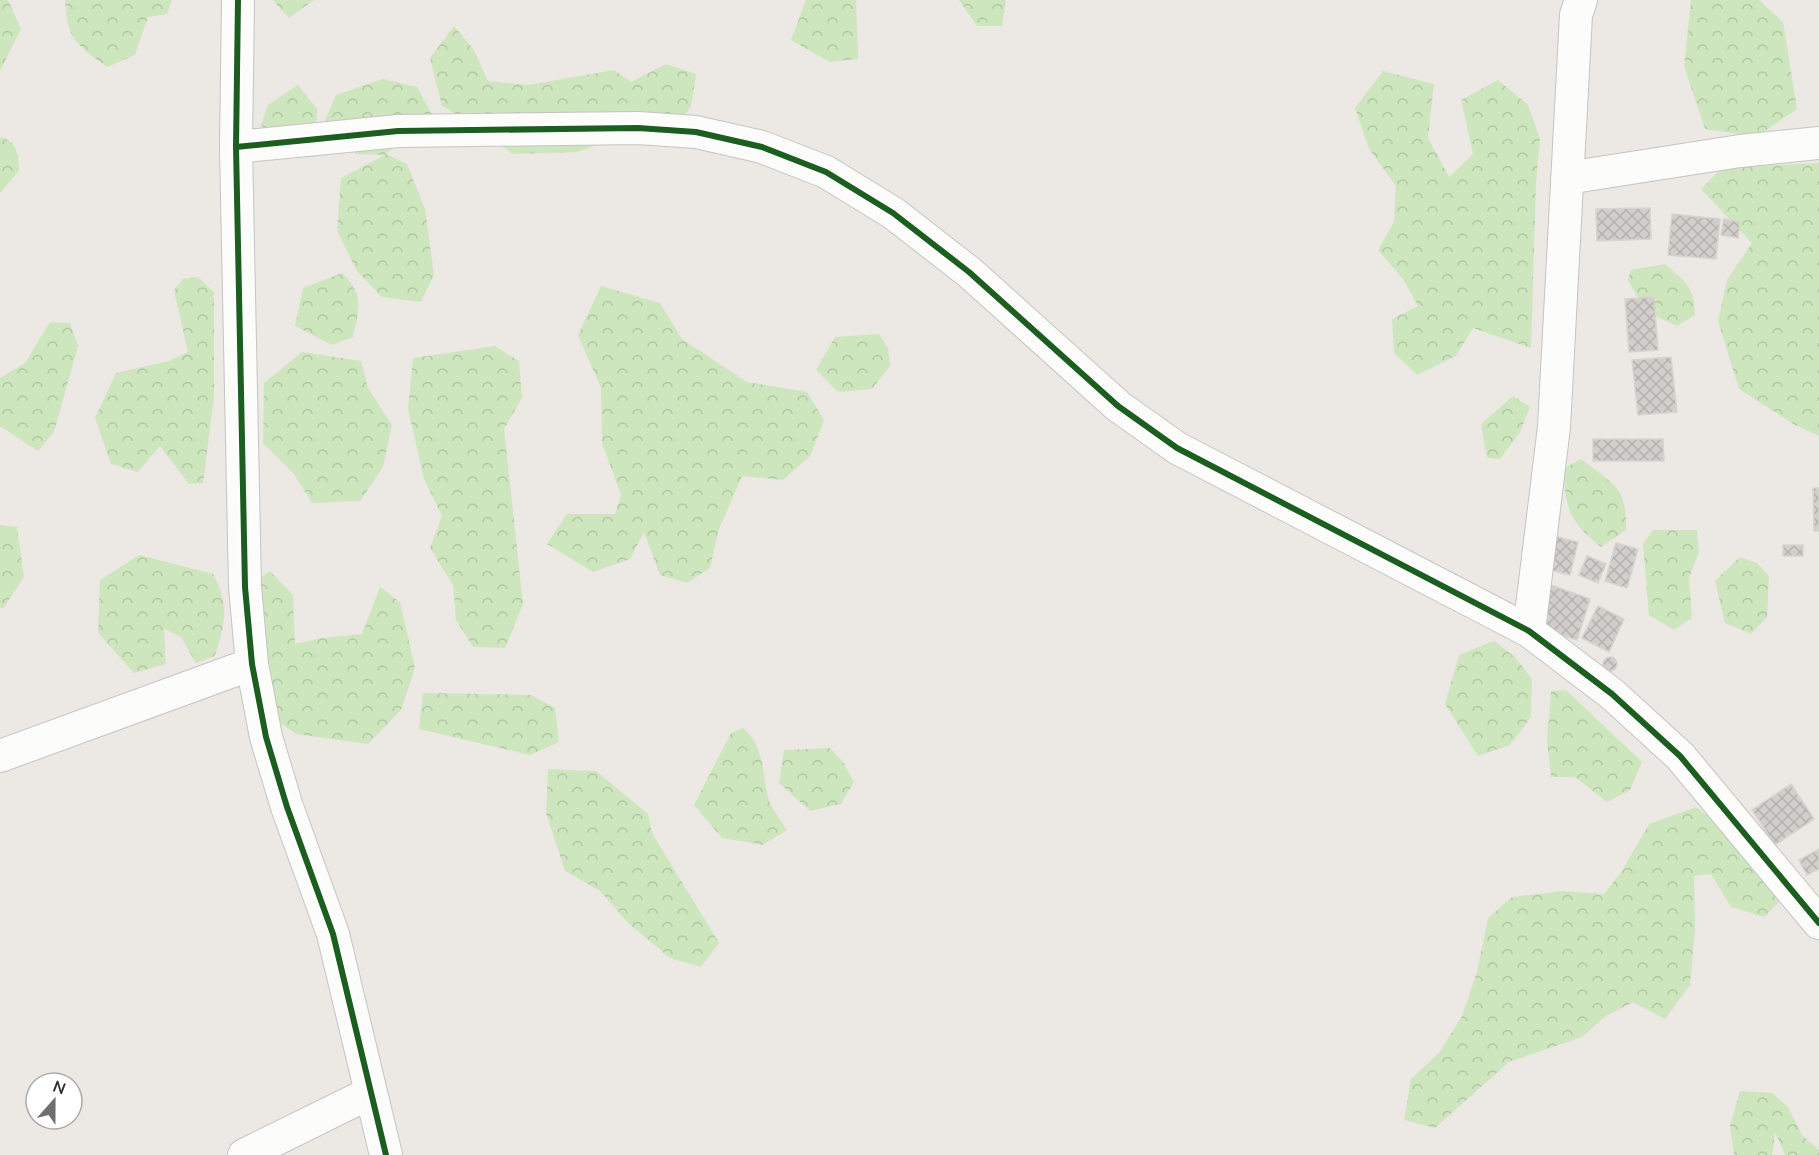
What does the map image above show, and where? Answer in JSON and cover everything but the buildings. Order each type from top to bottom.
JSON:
[{"type":"street","points":[[238,0],[236,147],[245,587],[252,664],[266,737],[287,807],[333,934],[386,1155]]},
{"type":"street","points":[[1529,631],[1554,427],[1576,15],[1581,0]]},
{"type":"street","points":[[236,147],[398,131],[638,128],[696,132],[762,147],[826,172],[893,213],[969,272],[1118,406],[1177,448],[1529,631],[1612,694],[1680,756],[1819,923]]},
{"type":"street","points":[[1567,178],[1740,151],[1819,143]]},
{"type":"street","points":[[0,756],[252,664]]},
{"type":"street","points":[[244,1155],[370,1093]]},
{"type":"green space","points":[[0,0],[8,0],[21,29],[0,71]]},
{"type":"green space","points":[[65,0],[172,0],[167,14],[148,17],[135,55],[107,67],[75,40],[68,24]]},
{"type":"green space","points":[[273,0],[314,0],[289,18]]},
{"type":"green space","points":[[806,0],[856,0],[858,59],[830,62],[791,40]]},
{"type":"green space","points":[[959,0],[1006,0],[1002,26],[977,26]]},
{"type":"green space","points":[[1691,0],[1759,0],[1783,22],[1797,109],[1756,137],[1705,129],[1684,66]]},
{"type":"green space","points":[[454,26],[474,50],[488,81],[528,85],[614,70],[631,82],[666,64],[696,74],[691,107],[673,130],[615,139],[577,152],[513,154],[463,118],[442,106],[430,58]]},
{"type":"green space","points":[[1383,71],[1434,84],[1428,138],[1449,177],[1473,154],[1461,100],[1498,80],[1528,105],[1540,139],[1536,184],[1531,348],[1473,328],[1456,356],[1417,375],[1394,353],[1392,319],[1418,306],[1403,279],[1378,250],[1394,222],[1396,186],[1369,149],[1355,108]]},
{"type":"green space","points":[[383,79],[417,87],[432,114],[386,154],[407,164],[425,209],[434,275],[421,302],[382,297],[357,271],[337,231],[341,178],[385,155],[356,154],[325,120],[336,95]]},
{"type":"green space","points":[[298,85],[317,109],[315,157],[289,158],[261,125],[268,105]]},
{"type":"green space","points":[[0,137],[10,141],[16,150],[19,171],[0,193]]},
{"type":"green space","points":[[1819,163],[1819,436],[1795,425],[1739,389],[1718,321],[1727,280],[1752,243],[1701,189],[1722,168]]},
{"type":"green space","points":[[1665,264],[1688,285],[1693,297],[1695,315],[1677,326],[1646,312],[1628,280],[1631,270]]},
{"type":"green space","points":[[342,273],[354,289],[358,310],[353,337],[332,345],[295,326],[303,288]]},
{"type":"green space","points":[[198,277],[214,292],[214,397],[203,483],[189,484],[160,446],[138,472],[111,464],[95,418],[116,373],[169,361],[188,352],[174,290],[183,279]]},
{"type":"green space","points":[[601,286],[660,303],[682,339],[747,382],[807,392],[824,420],[810,456],[783,480],[742,476],[719,529],[710,568],[687,583],[660,575],[644,532],[630,559],[593,572],[547,544],[567,514],[615,514],[621,495],[602,443],[601,388],[578,335]]},
{"type":"green space","points":[[50,322],[70,323],[78,346],[54,432],[38,451],[0,426],[0,378],[25,363]]},
{"type":"green space","points":[[879,334],[888,348],[890,366],[872,389],[838,392],[816,370],[835,337]]},
{"type":"green space","points":[[495,346],[519,361],[522,398],[504,429],[523,604],[505,648],[473,647],[456,620],[453,585],[430,548],[442,516],[424,479],[408,409],[413,358]]},
{"type":"green space","points":[[302,352],[361,361],[368,388],[392,425],[383,467],[360,501],[312,503],[294,474],[263,443],[264,383]]},
{"type":"green space","points":[[1513,396],[1530,407],[1520,432],[1500,459],[1487,458],[1481,424]]},
{"type":"green space","points":[[1581,459],[1616,487],[1624,504],[1626,530],[1601,547],[1582,530],[1568,505],[1563,469]]},
{"type":"green space","points":[[0,525],[17,527],[24,577],[3,609],[0,607]]},
{"type":"green space","points":[[1653,530],[1697,530],[1699,552],[1689,578],[1692,618],[1674,630],[1649,615],[1643,544]]},
{"type":"green space","points":[[139,555],[213,574],[224,605],[223,624],[215,656],[196,663],[181,637],[164,629],[166,664],[134,673],[98,633],[100,580]]},
{"type":"green space","points":[[1740,557],[1757,563],[1769,576],[1767,617],[1751,634],[1725,623],[1715,581]]},
{"type":"green space","points":[[270,571],[293,595],[295,644],[322,638],[362,634],[380,587],[400,602],[415,668],[401,710],[368,744],[296,734],[249,701],[234,646],[255,581]]},
{"type":"green space","points":[[1494,641],[1515,657],[1532,679],[1531,717],[1510,745],[1478,756],[1445,704],[1459,655]]},
{"type":"green space","points":[[1566,690],[1642,762],[1630,790],[1607,802],[1575,777],[1551,777],[1547,741],[1551,691]]},
{"type":"green space","points":[[423,693],[531,695],[555,708],[559,742],[530,755],[419,729]]},
{"type":"green space","points":[[743,728],[755,742],[759,751],[769,801],[787,830],[763,845],[722,838],[694,805],[731,733]]},
{"type":"green space","points":[[830,748],[843,762],[854,782],[841,804],[810,811],[779,783],[784,750]]},
{"type":"green space","points":[[548,769],[596,771],[648,814],[652,833],[719,943],[701,967],[670,958],[628,923],[600,891],[565,871],[546,813]]},
{"type":"green space","points":[[1696,807],[1722,827],[1779,902],[1764,917],[1731,907],[1711,874],[1694,876],[1695,929],[1690,985],[1665,1019],[1633,1002],[1606,1016],[1582,1037],[1509,1062],[1435,1128],[1404,1120],[1411,1079],[1439,1053],[1462,1016],[1477,972],[1488,918],[1512,897],[1563,891],[1604,894],[1622,871],[1649,824]]},
{"type":"green space","points":[[1740,1091],[1772,1093],[1788,1107],[1802,1135],[1819,1150],[1819,1155],[1785,1155],[1775,1132],[1772,1155],[1734,1155],[1730,1125]]},
{"type":"cycle path","points":[[238,0],[236,147],[245,587],[252,664],[266,737],[287,807],[333,934],[386,1155]]},
{"type":"cycle path","points":[[236,147],[398,131],[638,128],[696,132],[762,147],[826,172],[893,213],[969,272],[1118,406],[1177,448],[1529,631],[1612,694],[1680,756],[1819,923]]}]
